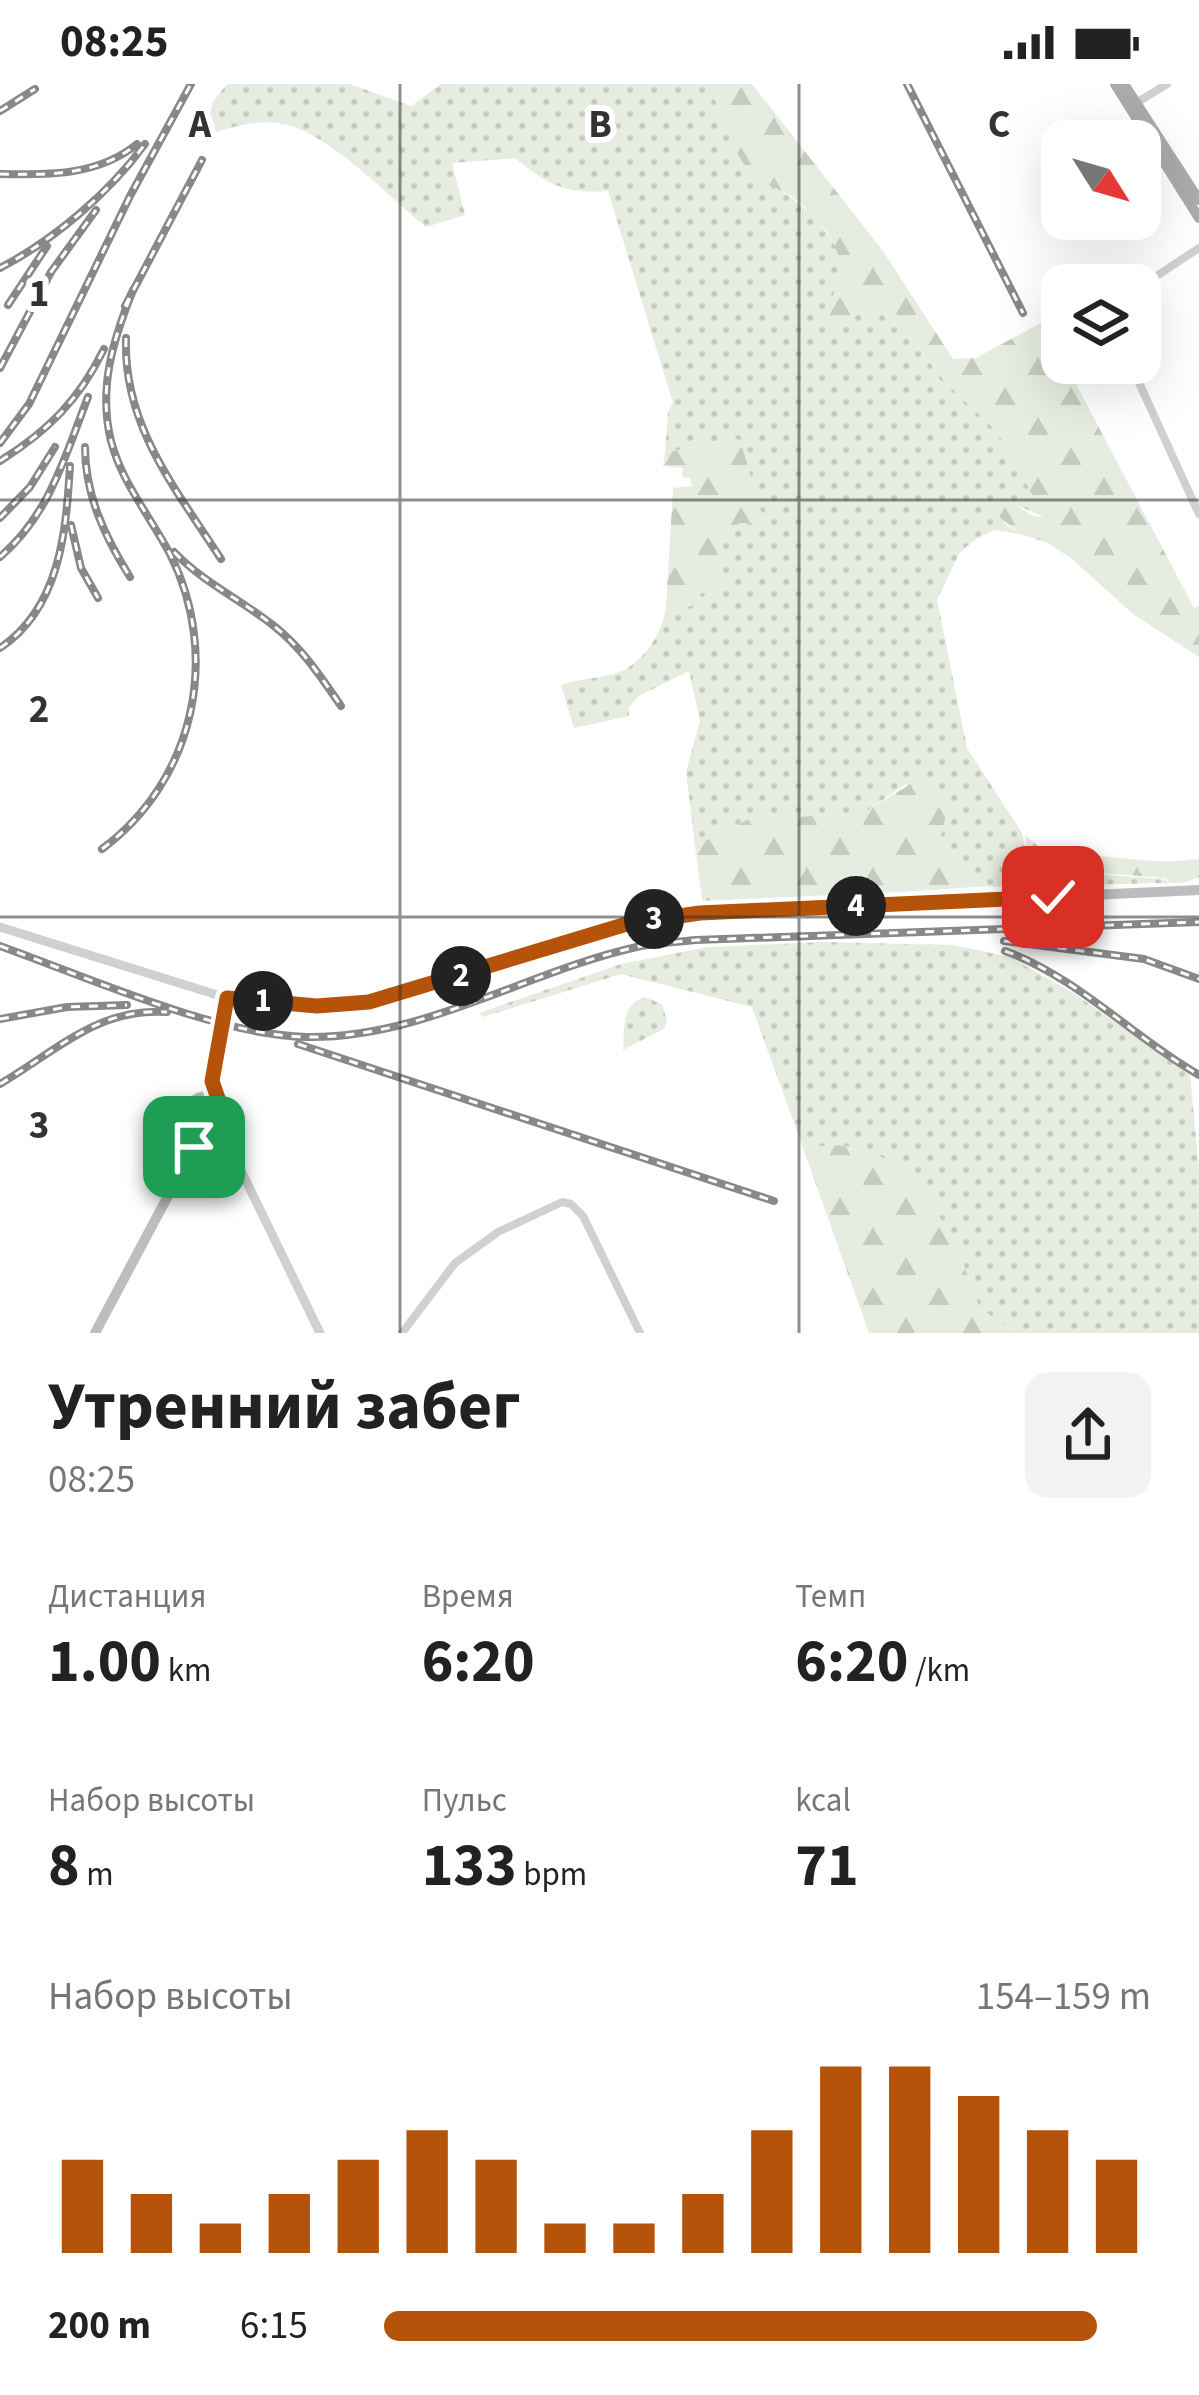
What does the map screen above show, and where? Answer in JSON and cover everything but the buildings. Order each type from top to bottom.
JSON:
[{"type":"main road","points":[[1115,84],[1199,200]]},
{"type":"main road","points":[[1124,84],[1199,218]]},
{"type":"main road","points":[[95,1333],[194,1147],[223,1117],[212,1081],[227,998],[317,1006],[369,1002],[630,923],[700,913],[1199,890]]},
{"type":"main road","points":[[194,1147],[191,1105],[212,1081]]},
{"type":"main road","points":[[201,1096],[216,1102]]},
{"type":"main road","points":[[193,1119],[201,1129],[211,1131]]},
{"type":"street","points":[[1133,105],[1167,84]]},
{"type":"street","points":[[1161,273],[1199,248]]},
{"type":"street","points":[[1140,384],[1199,514]]},
{"type":"street","points":[[0,927],[227,998]]},
{"type":"street","points":[[223,1117],[227,1141],[320,1333]]},
{"type":"street","points":[[211,1131],[227,1141]]},
{"type":"street","points":[[402,1333],[455,1263],[498,1232],[562,1202],[583,1216],[640,1333]]},
{"type":"green space","points":[[227,84],[350,84],[411,106],[441,84],[708,84],[757,178],[815,216],[836,246],[842,270],[829,332],[855,314],[875,311],[901,325],[946,383],[997,431],[1046,518],[1014,504],[1004,523],[1020,534],[994,530],[976,539],[960,552],[937,600],[967,748],[1022,833],[1027,856],[1050,871],[1169,883],[974,887],[906,784],[865,812],[785,818],[761,813],[695,846],[686,772],[700,721],[689,671],[639,696],[629,707],[629,716],[574,728],[561,685],[621,672],[640,659],[654,640],[666,609],[691,606],[715,571],[725,530],[755,523],[734,438],[665,453],[673,403],[608,191],[558,186],[515,158],[452,163],[465,215],[426,227],[336,151],[297,128],[259,123],[203,136],[213,102]]},
{"type":"green space","points":[[708,84],[752,84],[883,251],[953,359],[976,358],[1041,323],[1041,384],[1076,384],[1194,608],[1199,606],[1199,657],[1133,614],[1072,559],[1048,543],[1020,534],[990,509],[1014,504],[1033,516],[1045,517],[997,432],[946,383],[901,325],[875,311],[855,314],[828,333],[828,312],[839,272],[833,242],[803,205],[759,179],[733,145]]},
{"type":"green space","points":[[740,440],[762,514],[755,523],[725,530],[717,549],[718,596],[702,593],[691,606],[666,609],[673,488],[692,486],[690,478],[682,477],[683,468],[663,466],[665,453]]},
{"type":"green space","points":[[925,775],[949,802],[941,837],[974,887],[703,906],[695,846],[761,813],[785,818],[865,812]]},
{"type":"green space","points":[[1025,835],[1049,855],[1199,859],[1199,877],[1170,883],[1165,878],[1050,869],[1028,855]]},
{"type":"green space","points":[[823,942],[953,945],[1010,957],[1075,994],[1190,1075],[1199,1169],[1199,1333],[1016,1333],[979,1308],[959,1251],[886,1159],[841,1145],[803,1148],[752,1007],[621,974],[483,1017],[479,1013],[621,964],[708,947]]},
{"type":"green space","points":[[644,997],[662,1004],[667,1021],[664,1029],[623,1050],[628,1011]]},
{"type":"green space","points":[[840,1145],[886,1159],[921,1183],[959,1251],[979,1308],[1016,1333],[869,1333],[803,1148]]},
{"type":"railway","points":[[0,443],[29,404],[130,196],[191,84]]},
{"type":"railway","points":[[907,84],[1023,313]]},
{"type":"railway","points":[[0,111],[35,89]]},
{"type":"railway","points":[[0,174],[89,168],[137,144]]},
{"type":"railway","points":[[0,268],[79,214],[145,144]]},
{"type":"railway","points":[[125,306],[202,160]]},
{"type":"railway","points":[[0,368],[51,272],[96,210]]},
{"type":"railway","points":[[8,305],[47,246]]},
{"type":"railway","points":[[102,849],[134,821],[159,788],[178,752],[190,714],[195,674],[186,593],[170,554],[122,471],[107,421],[110,364],[133,290]]},
{"type":"railway","points":[[126,338],[127,370],[143,428],[170,482],[221,559]]},
{"type":"railway","points":[[0,461],[61,413],[104,349]]},
{"type":"railway","points":[[0,557],[44,503],[88,397]]},
{"type":"railway","points":[[0,518],[30,487],[55,447]]},
{"type":"railway","points":[[85,447],[98,515],[130,577]]},
{"type":"railway","points":[[0,648],[36,612],[56,567],[70,466]]},
{"type":"railway","points":[[71,525],[81,568],[98,598]]},
{"type":"railway","points":[[174,552],[284,635],[341,706]]},
{"type":"railway","points":[[0,946],[193,1016],[306,1037],[392,1027],[599,957],[655,944],[1199,922]]},
{"type":"railway","points":[[1004,941],[1144,959],[1199,979]]},
{"type":"railway","points":[[1005,951],[1056,976],[1199,1075]]},
{"type":"railway","points":[[0,1019],[67,1007],[127,1005]]},
{"type":"railway","points":[[0,1084],[98,1024],[142,1012],[167,1012]]},
{"type":"railway","points":[[298,1044],[774,1201]]},
{"type":"route","points":[[194,1147],[222,1122],[212,1081],[227,998],[317,1006],[369,1002],[630,923],[700,913],[1053,897]]}]
